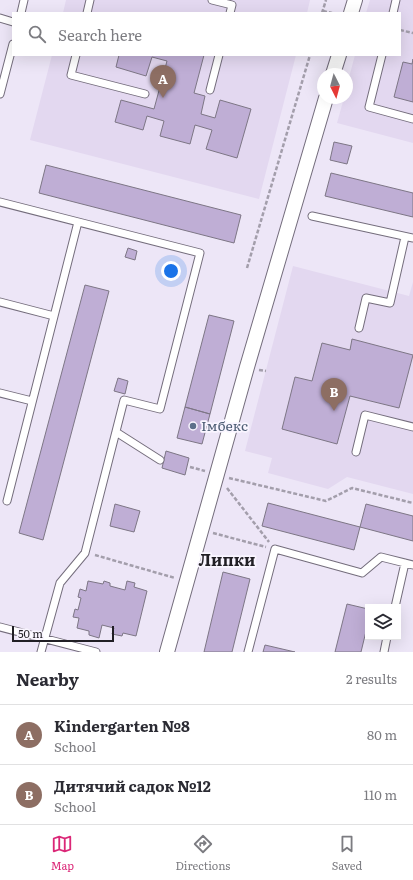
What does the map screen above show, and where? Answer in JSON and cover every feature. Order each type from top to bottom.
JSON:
[{"type":"street","points":[[351,12],[355,0]]},
{"type":"street","points":[[335,68],[339,56]]},
{"type":"street","points":[[167,652],[216,475],[324,104]]},
{"type":"lane","points":[[21,12],[24,0]]},
{"type":"lane","points":[[87,12],[90,0]]},
{"type":"lane","points":[[212,0],[232,5],[230,12]]},
{"type":"lane","points":[[393,12],[396,0]]},
{"type":"lane","points":[[0,18],[12,22]]},
{"type":"lane","points":[[0,94],[12,48]]},
{"type":"lane","points":[[76,56],[71,75],[145,94]]},
{"type":"lane","points":[[210,90],[219,56]]},
{"type":"lane","points":[[382,56],[369,107],[413,118]]},
{"type":"lane","points":[[0,202],[200,253],[160,409],[124,400],[85,553],[60,583],[41,652]]},
{"type":"lane","points":[[312,216],[413,238]]},
{"type":"lane","points":[[6,501],[78,222]]},
{"type":"lane","points":[[359,328],[366,298],[390,303],[405,237]]},
{"type":"lane","points":[[0,302],[54,316]]},
{"type":"lane","points":[[0,394],[32,402]]},
{"type":"lane","points":[[356,452],[365,415],[413,427]]},
{"type":"lane","points":[[116,432],[160,460]]},
{"type":"lane","points":[[248,652],[275,550],[362,573],[381,557],[413,565]]},
{"type":"lane","points":[[396,604],[405,563]]},
{"type":"lane","points":[[0,627],[96,652]]},
{"type":"lane","points":[[384,652],[386,640]]},
{"type":"path","points":[[322,12],[326,0]]},
{"type":"path","points":[[401,30],[413,34]]},
{"type":"path","points":[[247,268],[310,56]]},
{"type":"path","points":[[216,475],[326,501],[352,488],[413,503]]},
{"type":"path","points":[[216,475],[275,550]]},
{"type":"path","points":[[201,530],[275,550]]},
{"type":"path","points":[[85,553],[187,581]]},
{"type":"shaded area","points":[[66,0],[310,0],[307,12],[63,12]]},
{"type":"shaded area","points":[[370,0],[413,0],[413,143],[337,123],[342,104],[353,104],[353,68],[352,68],[355,56],[401,56],[401,12],[366,12]]},
{"type":"shaded area","points":[[52,56],[296,56],[259,199],[30,140]]},
{"type":"shaded area","points":[[293,266],[409,296],[413,282],[413,494],[347,477],[328,489],[268,473],[272,458],[245,451]]},
{"type":"building","points":[[119,56],[204,56],[194,93],[205,96],[201,114],[215,118],[220,100],[251,109],[237,158],[206,149],[212,130],[195,125],[190,144],[160,136],[164,121],[147,116],[143,130],[115,122],[121,100],[154,109],[167,61],[152,57],[146,76],[116,67]]},
{"type":"building","points":[[413,59],[413,102],[394,97],[403,62],[412,64]]},
{"type":"building","points":[[334,142],[352,146],[347,164],[330,160]]},
{"type":"building","points":[[46,165],[241,215],[234,243],[39,193]]},
{"type":"building","points":[[331,173],[413,193],[413,217],[325,196]]},
{"type":"building","points":[[128,248],[137,251],[135,260],[125,257]]},
{"type":"building","points":[[85,285],[109,291],[43,540],[19,533]]},
{"type":"building","points":[[209,315],[234,321],[210,414],[185,407]]},
{"type":"building","points":[[352,339],[413,355],[399,408],[350,396],[337,444],[282,429],[295,377],[312,381],[322,343],[350,350]]},
{"type":"building","points":[[118,378],[128,381],[125,394],[114,391]]},
{"type":"building","name":"Імбекс","points":[[185,407],[210,414],[202,444],[177,438]]},
{"type":"building","points":[[166,451],[189,458],[185,475],[162,468]]},
{"type":"building","points":[[268,503],[360,527],[354,550],[262,526]]},
{"type":"building","points":[[115,504],[140,511],[134,532],[110,526]]},
{"type":"building","points":[[366,504],[413,516],[413,541],[360,527]]},
{"type":"building","points":[[223,572],[250,579],[232,652],[204,652]]},
{"type":"building","points":[[88,581],[103,584],[104,581],[110,583],[110,586],[125,590],[127,581],[135,583],[134,587],[147,591],[136,636],[123,633],[122,636],[112,634],[114,628],[102,625],[99,638],[89,635],[89,631],[77,628],[79,618],[73,617],[75,609],[78,610],[81,598],[78,597],[80,589],[86,591]]},
{"type":"building","points":[[347,604],[365,608],[365,635],[361,652],[335,652]]},
{"type":"building","points":[[265,645],[295,652],[263,652]]},
{"type":"place","name":"Kindergarten №8","points":[[163,98]]},
{"type":"place","name":"Дитячий садок №12","points":[[334,411]]},
{"type":"place","name":"Імбекс","points":[[193,426]]},
{"type":"district","name":"Липки","points":[[227,560]]}]
